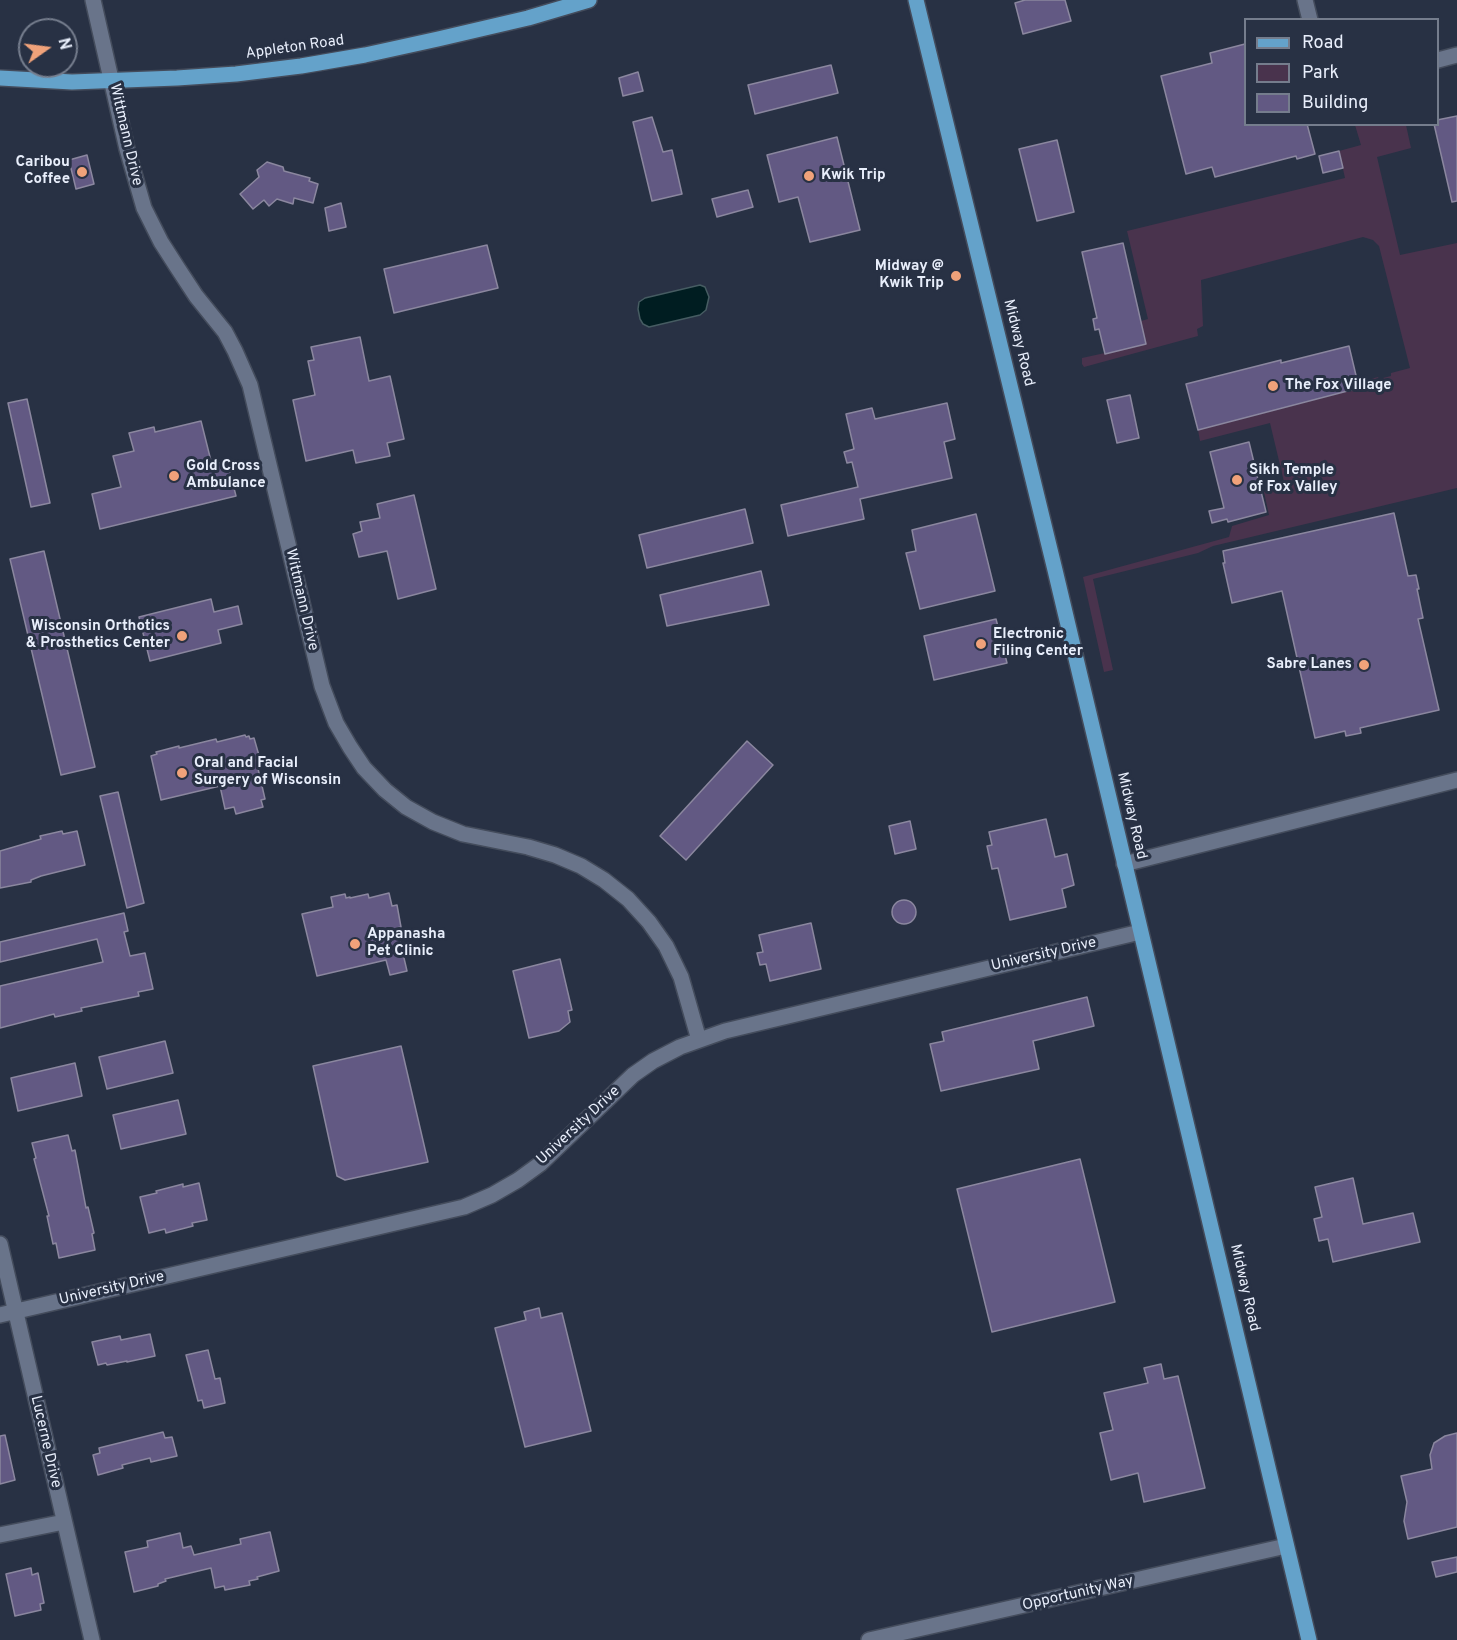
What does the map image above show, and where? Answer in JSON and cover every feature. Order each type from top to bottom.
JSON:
[{"type":"main road","name":"Appleton Road","points":[[0,78],[72,82],[236,74],[301,66],[365,56],[528,18],[589,0]]},
{"type":"main road","name":"Midway Road","points":[[916,0],[1055,570],[1309,1640]]},
{"type":"street","name":"Wittmann Drive","points":[[93,0],[127,149],[149,221],[196,296],[225,332],[245,371],[254,398],[322,686],[336,723],[364,768],[385,790],[406,807],[462,834],[528,847],[555,855],[581,866],[604,880],[628,900],[649,922],[666,946],[681,976],[699,1040]]},
{"type":"street","points":[[1305,0],[1310,18]]},
{"type":"street","points":[[1439,60],[1457,55]]},
{"type":"street","points":[[1124,864],[1457,780]]},
{"type":"street","name":"University Drive","points":[[0,1315],[464,1207],[492,1195],[540,1164],[633,1075],[653,1061],[699,1040],[732,1030],[1140,932]]},
{"type":"street","name":"Lucerne Drive","points":[[0,1244],[92,1640]]},
{"type":"street","points":[[0,1535],[64,1522]]},
{"type":"street","name":"Opportunity Way","points":[[869,1640],[1286,1546]]},
{"type":"green space","points":[[1355,126],[1406,126],[1411,148],[1377,157],[1400,255],[1457,243],[1457,488],[1213,546],[1198,553],[1093,579],[1113,670],[1104,672],[1083,577],[1229,537],[1232,526],[1269,515],[1264,492],[1285,486],[1270,423],[1200,441],[1198,430],[1360,388],[1359,382],[1391,376],[1391,373],[1410,368],[1379,246],[1373,240],[1363,237],[1201,280],[1203,326],[1197,329],[1198,336],[1084,367],[1082,358],[1146,344],[1141,321],[1148,319],[1127,231],[1345,178],[1339,151],[1361,145]]},
{"type":"shaded area","points":[[700,285],[705,287],[709,297],[706,310],[700,315],[649,327],[643,324],[638,309],[639,302],[645,298]]},
{"type":"building","points":[[1025,0],[1065,0],[1071,21],[1023,34],[1015,3]]},
{"type":"building","points":[[1244,44],[1244,126],[1308,126],[1315,154],[1297,159],[1296,156],[1215,177],[1212,167],[1186,174],[1161,76],[1212,63],[1210,53]]},
{"type":"building","points":[[831,65],[838,93],[755,114],[748,85]]},
{"type":"building","points":[[638,72],[643,91],[623,96],[619,78]]},
{"type":"building","points":[[1457,116],[1457,201],[1452,202],[1434,126],[1439,126],[1439,120]]},
{"type":"building","points":[[652,117],[663,152],[672,150],[682,194],[652,201],[633,122]]},
{"type":"building","name":"Kwik Trip","points":[[837,137],[860,230],[810,242],[798,197],[779,202],[767,155]]},
{"type":"building","points":[[1057,140],[1074,212],[1037,221],[1019,149]]},
{"type":"building","points":[[1339,151],[1343,168],[1323,173],[1319,156]]},
{"type":"building","name":"Caribou Coffee","points":[[87,155],[94,184],[76,189],[69,160]]},
{"type":"building","points":[[267,162],[283,167],[284,171],[310,178],[309,181],[318,184],[313,203],[294,198],[293,204],[277,199],[269,206],[264,200],[253,209],[240,194],[259,177],[257,170]]},
{"type":"building","points":[[748,190],[753,207],[717,217],[712,199]]},
{"type":"building","points":[[341,203],[346,227],[329,231],[325,208]]},
{"type":"building","points":[[1123,243],[1146,344],[1105,354],[1099,329],[1095,330],[1093,319],[1097,318],[1082,252]]},
{"type":"building","points":[[487,245],[498,288],[394,313],[384,269]]},
{"type":"building","points":[[360,337],[369,381],[390,376],[404,439],[387,443],[390,456],[356,463],[353,450],[306,461],[293,400],[315,395],[308,361],[314,360],[311,347]]},
{"type":"building","name":"The Fox Village","points":[[1349,346],[1359,388],[1198,430],[1186,384],[1281,360],[1281,363]]},
{"type":"building","points":[[1130,395],[1139,438],[1117,443],[1107,400]]},
{"type":"building","points":[[27,399],[50,503],[31,507],[8,403]]},
{"type":"building","points":[[947,403],[955,439],[944,442],[952,478],[860,499],[864,519],[788,536],[781,505],[858,487],[852,462],[847,463],[844,452],[854,449],[846,414],[872,408],[875,419]]},
{"type":"building","name":"Gold Cross Ambulance","points":[[201,421],[212,465],[227,461],[236,496],[100,529],[92,494],[121,487],[113,456],[134,451],[129,433],[154,427],[155,432]]},
{"type":"building","name":"Sikh Temple of Fox Valley","points":[[1249,442],[1266,512],[1228,522],[1227,519],[1212,523],[1209,511],[1224,508],[1210,452]]},
{"type":"building","points":[[414,495],[436,589],[398,599],[387,551],[359,557],[353,534],[362,531],[360,522],[380,518],[377,504]]},
{"type":"building","points":[[745,509],[753,543],[647,568],[639,535]]},
{"type":"building","name":"Sabre Lanes","points":[[1394,513],[1408,576],[1416,575],[1423,618],[1418,619],[1439,710],[1360,728],[1361,733],[1346,736],[1345,731],[1315,738],[1282,591],[1232,603],[1223,563],[1225,563],[1223,551]]},
{"type":"building","points":[[976,514],[995,591],[920,609],[906,553],[916,551],[912,530]]},
{"type":"building","points":[[44,551],[95,767],[61,775],[10,559]]},
{"type":"building","points":[[761,571],[769,605],[667,626],[660,595]]},
{"type":"building","name":"Wisconsin Orthotics & Prosthetics Center","points":[[211,599],[214,612],[238,606],[242,624],[218,630],[221,643],[150,661],[139,617]]},
{"type":"building","points":[[996,619],[1007,663],[934,680],[924,636]]},
{"type":"building","name":"Oral and Facial Surgery of Wisconsin","points":[[245,735],[250,739],[254,738],[260,759],[256,760],[265,799],[261,800],[263,807],[236,814],[234,807],[225,809],[220,786],[161,800],[151,756],[157,754],[156,752]]},
{"type":"building","points":[[747,741],[773,765],[686,860],[660,836]]},
{"type":"building","points":[[118,792],[144,903],[127,908],[100,796]]},
{"type":"building","points":[[1046,819],[1055,857],[1067,854],[1074,885],[1062,889],[1066,907],[1010,920],[998,868],[992,869],[987,846],[992,845],[989,832]]},
{"type":"building","points":[[910,821],[916,849],[895,854],[889,826]]},
{"type":"building","points":[[62,831],[63,834],[77,831],[85,865],[41,876],[31,882],[0,888],[0,851],[41,839],[40,836]]},
{"type":"building","name":"Appanasha Pet Clinic","points":[[389,893],[392,906],[397,905],[401,927],[397,928],[407,971],[390,975],[386,960],[317,976],[302,914],[333,907],[331,897],[345,894],[346,898],[350,898],[368,894],[369,898]]},
{"type":"building","points":[[904,900],[909,901],[915,907],[915,917],[909,923],[904,924],[899,923],[893,917],[892,912],[893,907],[899,901]]},
{"type":"building","points":[[124,913],[128,931],[124,932],[130,956],[145,953],[153,989],[138,992],[139,996],[81,1008],[82,1011],[55,1017],[54,1014],[0,1028],[0,986],[103,962],[97,939],[0,962],[0,942]]},
{"type":"building","points":[[811,923],[821,969],[770,981],[766,964],[760,965],[757,953],[763,952],[759,935]]},
{"type":"building","points":[[560,959],[572,1010],[568,1011],[570,1022],[559,1031],[529,1038],[513,971]]},
{"type":"building","points":[[1087,997],[1094,1026],[1033,1041],[1039,1069],[941,1091],[930,1044],[944,1041],[942,1032]]},
{"type":"building","points":[[165,1041],[173,1073],[107,1089],[99,1057]]},
{"type":"building","points":[[401,1046],[428,1162],[345,1180],[337,1176],[313,1066]]},
{"type":"building","points":[[75,1063],[82,1096],[18,1111],[11,1078]]},
{"type":"building","points":[[178,1100],[186,1134],[121,1149],[113,1115]]},
{"type":"building","points":[[68,1135],[72,1151],[75,1150],[86,1208],[88,1207],[94,1233],[92,1234],[95,1250],[59,1258],[56,1243],[53,1244],[32,1143]]},
{"type":"building","points":[[1080,1159],[1115,1302],[992,1332],[957,1189]]},
{"type":"building","points":[[1353,1178],[1363,1224],[1413,1213],[1420,1242],[1333,1262],[1328,1239],[1319,1241],[1314,1219],[1322,1217],[1315,1187]]},
{"type":"building","points":[[199,1183],[207,1220],[166,1233],[165,1229],[149,1233],[140,1197],[183,1184],[183,1187]]},
{"type":"building","points":[[539,1308],[541,1318],[562,1313],[591,1431],[525,1447],[495,1328],[526,1320],[524,1312]]},
{"type":"building","points":[[150,1334],[155,1356],[98,1365],[92,1342],[120,1336],[121,1340]]},
{"type":"building","points":[[208,1350],[215,1379],[220,1378],[225,1403],[204,1408],[202,1400],[198,1401],[186,1355]]},
{"type":"building","points":[[1161,1364],[1164,1379],[1178,1376],[1205,1488],[1144,1502],[1138,1473],[1111,1480],[1100,1433],[1113,1430],[1104,1393],[1148,1383],[1144,1368]]},
{"type":"building","points":[[163,1432],[165,1438],[172,1437],[177,1456],[151,1462],[150,1458],[122,1465],[123,1468],[98,1475],[93,1455],[100,1453],[99,1448]]},
{"type":"building","points":[[1457,1433],[1457,1527],[1408,1539],[1404,1521],[1407,1502],[1401,1476],[1432,1469],[1430,1455],[1434,1443],[1445,1436]]},
{"type":"building","points":[[5,1435],[15,1480],[0,1484],[0,1436]]},
{"type":"building","points":[[270,1532],[279,1571],[257,1577],[258,1579],[249,1581],[250,1585],[225,1590],[224,1586],[215,1588],[211,1568],[165,1579],[166,1581],[158,1586],[134,1592],[125,1552],[148,1547],[147,1541],[180,1533],[183,1548],[191,1546],[194,1555],[241,1544],[240,1539]]},
{"type":"building","points":[[1457,1557],[1457,1572],[1436,1577],[1432,1562]]},
{"type":"building","points":[[31,1568],[32,1575],[38,1573],[44,1603],[40,1604],[41,1610],[15,1616],[6,1574]]},
{"type":"place","name":"Caribou Coffee","points":[[82,172]]},
{"type":"place","name":"Kwik Trip","points":[[809,176]]},
{"type":"place","name":"Midway @ Kwik Trip","points":[[956,276]]},
{"type":"place","name":"The Fox Village","points":[[1273,386]]},
{"type":"place","name":"Gold Cross Ambulance","points":[[174,476]]},
{"type":"place","name":"Sikh Temple of Fox Valley","points":[[1237,480]]},
{"type":"place","name":"Wisconsin Orthotics & Prosthetics Center","points":[[182,636]]},
{"type":"place","name":"Electronic Filing Center","points":[[981,644]]},
{"type":"place","name":"Sabre Lanes","points":[[1364,665]]},
{"type":"place","name":"Oral and Facial Surgery of Wisconsin","points":[[182,773]]},
{"type":"place","name":"Appanasha Pet Clinic","points":[[355,944]]}]
